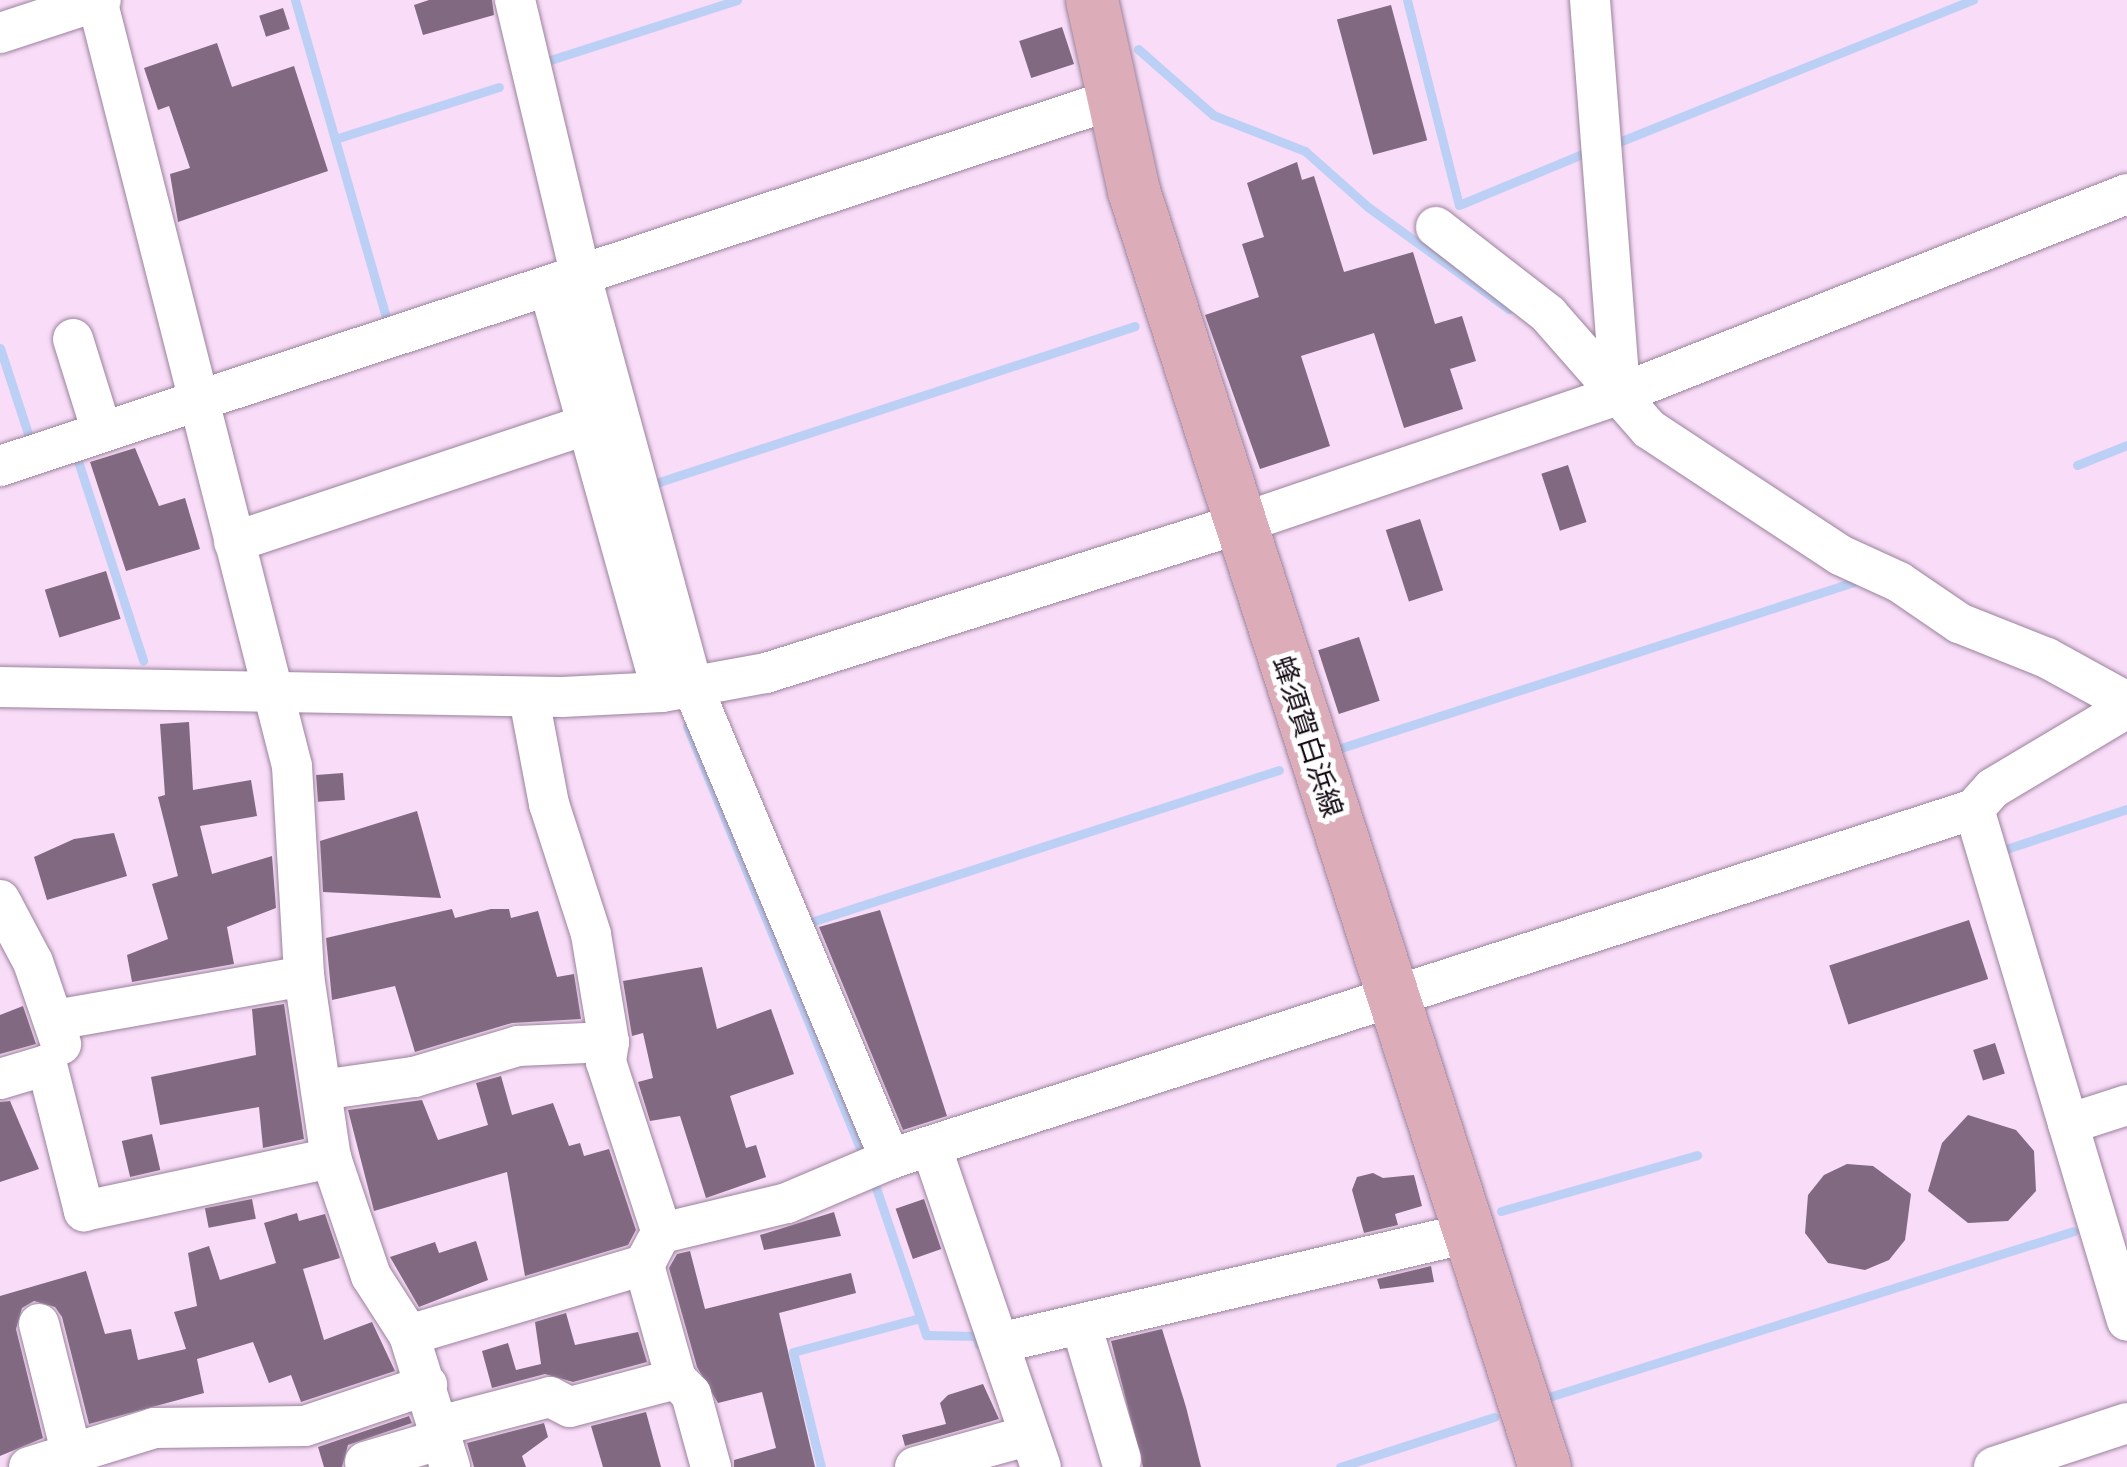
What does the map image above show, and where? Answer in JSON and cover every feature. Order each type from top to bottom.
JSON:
[{"type":"main road","name":"蜂須賀白浜線","points":[[1092,0],[1112,100],[1238,524],[1545,1467]]},
{"type":"street","points":[[0,33],[98,0],[292,766],[304,976],[331,1158],[372,1276],[408,1335],[444,1444]]},
{"type":"street","points":[[515,0],[590,424],[678,690],[877,1165]]},
{"type":"street","points":[[1590,0],[1620,394]]},
{"type":"street","points":[[0,466],[1112,100]]},
{"type":"street","points":[[0,687],[529,698],[678,690],[820,658],[1238,524],[1620,394],[2127,194]]},
{"type":"street","points":[[408,1335],[787,1204],[930,1146],[1391,994],[1974,809],[1992,788],[2127,706],[2046,658],[1958,623],[1899,582],[1840,555],[1649,429],[1548,314],[1436,227]]},
{"type":"street","points":[[566,281],[678,690]]},
{"type":"street","points":[[73,339],[102,432]]},
{"type":"street","points":[[234,542],[590,424]]},
{"type":"street","points":[[529,698],[549,804],[590,934],[609,1042],[606,1062],[653,1249],[676,1379],[691,1394],[710,1467]]},
{"type":"street","points":[[1974,809],[2127,1321]]},
{"type":"street","points":[[0,900],[55,1020],[64,1059],[0,1079]]},
{"type":"street","points":[[55,1020],[304,976]]},
{"type":"street","points":[[321,1090],[414,1077],[518,1046],[609,1042]]},
{"type":"street","points":[[47,1064],[84,1210],[331,1158]]},
{"type":"street","points":[[2068,1124],[2127,1106]]},
{"type":"street","points":[[915,1467],[1036,1451],[930,1146]]},
{"type":"street","points":[[999,1343],[1469,1234]]},
{"type":"street","points":[[39,1324],[74,1459]]},
{"type":"street","points":[[1081,1324],[1122,1459]]},
{"type":"street","points":[[365,1462],[444,1444],[550,1397],[570,1407],[676,1379]]},
{"type":"street","points":[[29,1467],[74,1459],[154,1428],[305,1426],[427,1385]]},
{"type":"street","points":[[1994,1467],[2127,1423]]},
{"type":"building","points":[[429,0],[492,0],[494,15],[423,35],[414,5]]},
{"type":"building","points":[[1391,5],[1427,140],[1373,155],[1337,19]]},
{"type":"building","points":[[283,8],[290,29],[266,37],[259,16]]},
{"type":"building","points":[[1062,27],[1074,64],[1031,78],[1019,41]]},
{"type":"building","points":[[217,43],[232,87],[294,66],[328,171],[178,222],[170,174],[190,168],[169,106],[158,110],[144,68]]},
{"type":"building","points":[[1297,162],[1302,180],[1314,176],[1344,272],[1413,252],[1435,324],[1462,316],[1476,361],[1450,369],[1463,409],[1404,428],[1374,333],[1301,356],[1330,446],[1260,469],[1205,315],[1259,297],[1242,244],[1264,237],[1247,183]]},
{"type":"building","points":[[135,448],[159,506],[185,498],[200,549],[126,571],[90,462]]},
{"type":"building","points":[[1568,465],[1587,522],[1560,531],[1541,474]]},
{"type":"building","points":[[1420,519],[1443,590],[1409,601],[1386,530]]},
{"type":"building","points":[[106,571],[121,619],[59,638],[45,590]]},
{"type":"building","points":[[1359,637],[1380,701],[1339,714],[1318,650]]},
{"type":"building","points":[[189,722],[193,790],[251,780],[257,816],[200,826],[212,874],[272,856],[276,908],[227,927],[234,964],[132,982],[127,955],[168,939],[152,884],[178,876],[158,797],[165,795],[160,724]]},
{"type":"building","points":[[343,773],[345,800],[318,802],[316,775]]},
{"type":"building","points":[[417,811],[441,898],[323,892],[320,841]]},
{"type":"building","points":[[114,833],[127,876],[47,900],[34,857],[74,839]]},
{"type":"building","points":[[452,909],[455,918],[491,909],[509,909],[511,918],[538,911],[557,977],[574,974],[581,1019],[512,1023],[415,1052],[395,986],[332,1000],[326,938]]},
{"type":"building","points":[[880,910],[947,1116],[903,1130],[819,927]]},
{"type":"building","points":[[1969,920],[1988,979],[1848,1024],[1829,965]]},
{"type":"building","points":[[702,967],[717,1029],[771,1009],[794,1074],[730,1096],[746,1148],[756,1145],[766,1177],[706,1198],[680,1116],[650,1121],[638,1082],[653,1078],[643,1033],[632,1036],[623,981]]},
{"type":"building","points":[[284,1004],[304,1139],[263,1148],[259,1107],[160,1125],[151,1077],[256,1055],[252,1009]]},
{"type":"building","points":[[23,1006],[36,1044],[0,1054],[0,1015]]},
{"type":"building","points":[[1995,1043],[2005,1073],[1983,1081],[1973,1050]]},
{"type":"building","points":[[501,1076],[512,1115],[553,1103],[569,1146],[580,1143],[584,1156],[609,1149],[636,1230],[628,1245],[525,1276],[507,1172],[374,1211],[348,1110],[422,1100],[438,1140],[488,1125],[476,1083]]},
{"type":"building","points":[[10,1101],[39,1169],[0,1182],[0,1102]]},
{"type":"building","points":[[1968,1115],[2016,1130],[2034,1151],[2036,1191],[2008,1221],[1968,1223],[1928,1191],[1942,1143]]},
{"type":"building","points":[[152,1134],[160,1170],[130,1177],[122,1141]]},
{"type":"building","points":[[1847,1164],[1873,1166],[1911,1194],[1905,1240],[1889,1260],[1865,1270],[1828,1263],[1805,1233],[1808,1195],[1824,1175]]},
{"type":"building","points":[[1373,1173],[1383,1178],[1414,1175],[1422,1206],[1395,1214],[1398,1225],[1364,1233],[1352,1190],[1357,1177]]},
{"type":"building","points":[[252,1199],[256,1219],[209,1228],[205,1208]]},
{"type":"building","points":[[924,1199],[941,1249],[913,1259],[896,1209]]},
{"type":"building","points":[[834,1212],[841,1236],[764,1250],[760,1235]]},
{"type":"building","points":[[297,1213],[299,1221],[325,1214],[340,1258],[303,1269],[324,1340],[372,1322],[395,1371],[301,1402],[291,1375],[269,1383],[253,1342],[197,1359],[204,1393],[89,1424],[62,1317],[55,1307],[34,1301],[22,1308],[16,1329],[43,1438],[0,1456],[0,1296],[86,1271],[105,1334],[131,1329],[138,1360],[186,1349],[174,1312],[197,1306],[188,1253],[209,1246],[220,1280],[276,1263],[264,1223]]},
{"type":"building","points":[[476,1241],[488,1280],[419,1307],[390,1257],[435,1242],[439,1253]]},
{"type":"building","points":[[690,1251],[705,1309],[851,1273],[856,1293],[779,1313],[815,1467],[734,1467],[734,1460],[776,1448],[762,1392],[718,1403],[697,1367],[669,1268],[677,1254]]},
{"type":"building","points":[[1431,1266],[1434,1282],[1380,1289],[1377,1279]]},
{"type":"building","points":[[566,1313],[575,1345],[638,1332],[647,1362],[573,1382],[545,1374],[492,1388],[482,1351],[508,1343],[516,1370],[541,1364],[535,1322]]},
{"type":"building","points":[[1162,1329],[1201,1467],[1143,1467],[1111,1341]]},
{"type":"building","points":[[983,1384],[999,1419],[905,1446],[902,1435],[946,1424],[940,1403],[948,1395]]},
{"type":"building","points":[[646,1412],[661,1467],[603,1467],[591,1426]]},
{"type":"building","points":[[409,1416],[412,1423],[348,1445],[342,1467],[324,1467],[318,1447]]},
{"type":"building","points":[[544,1423],[548,1437],[522,1456],[526,1467],[474,1467],[467,1443]]},
{"type":"waterway","points":[[295,0],[389,327]]},
{"type":"waterway","points":[[541,63],[737,0]]},
{"type":"waterway","points":[[1407,0],[1459,205],[1582,154]]},
{"type":"waterway","points":[[1614,144],[1973,0]]},
{"type":"waterway","points":[[1138,49],[1213,115],[1305,151],[1368,207],[1509,309]]},
{"type":"waterway","points":[[335,139],[499,87]]},
{"type":"waterway","points":[[650,485],[1135,326]]},
{"type":"waterway","points":[[0,348],[32,446]]},
{"type":"waterway","points":[[2077,465],[2127,445]]},
{"type":"waterway","points":[[77,458],[143,660]]},
{"type":"waterway","points":[[1341,748],[1854,582]]},
{"type":"waterway","points":[[687,726],[865,1160]]},
{"type":"waterway","points":[[811,922],[1279,770]]},
{"type":"waterway","points":[[2003,850],[2127,809]]},
{"type":"waterway","points":[[1501,1211],[1697,1155]]},
{"type":"waterway","points":[[873,1179],[926,1335],[976,1336],[979,1345]]},
{"type":"waterway","points":[[1552,1396],[2074,1231]]},
{"type":"waterway","points":[[821,1467],[793,1352],[920,1318]]},
{"type":"waterway","points":[[1340,1467],[1494,1417]]}]
